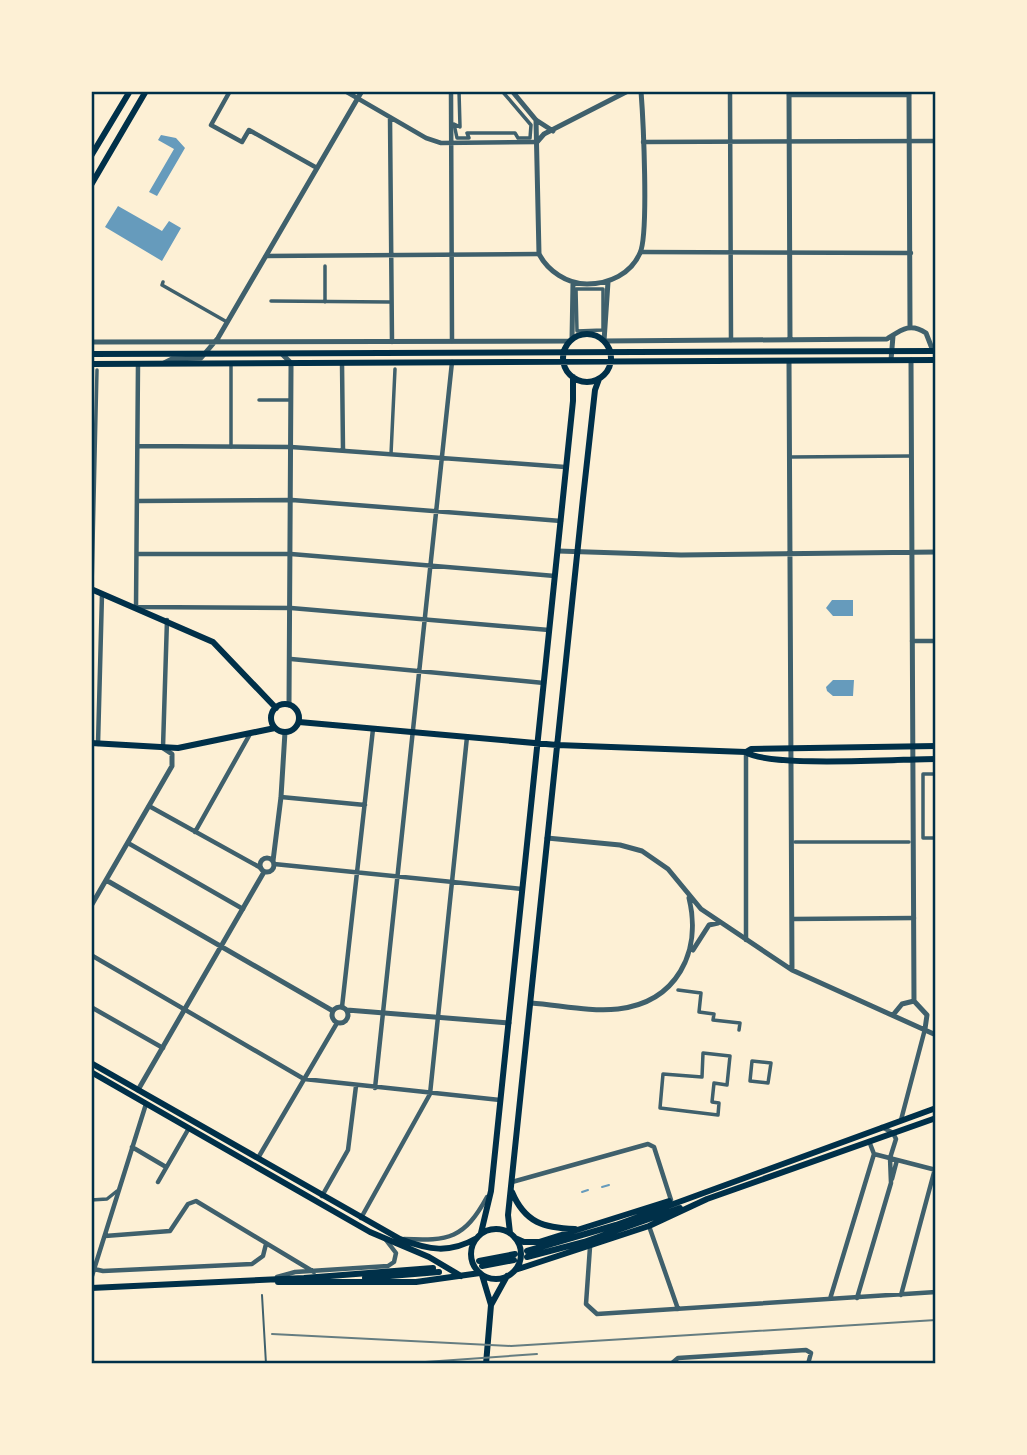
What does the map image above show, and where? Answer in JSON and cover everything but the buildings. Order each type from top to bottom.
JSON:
[{"type":"main road","points":[[91,156],[130,91]]},
{"type":"main road","points":[[91,186],[146,91]]},
{"type":"main road","points":[[486,1364],[491,1305],[481,1269],[471,1254],[489,1212],[539,743],[573,377],[564,362],[564,353],[571,340],[591,334],[604,341],[611,353],[611,362],[594,390],[511,1186],[512,1236],[521,1254],[515,1270]]},
{"type":"main road","points":[[91,354],[934,351]]},
{"type":"main road","points":[[94,367],[164,363],[936,360]]},
{"type":"main road","points":[[573,377],[584,381],[599,379]]},
{"type":"main road","points":[[92,589],[202,635],[221,647],[276,708]]},
{"type":"main road","points":[[95,743],[186,747],[275,728],[285,732],[294,729],[299,722],[296,710],[289,705],[276,708]]},
{"type":"main road","points":[[275,728],[272,718],[276,708]]},
{"type":"main road","points":[[299,722],[557,746],[746,752],[751,749],[936,746]]},
{"type":"main road","points":[[746,752],[751,756],[792,760],[936,759]]},
{"type":"main road","points":[[91,1063],[146,1103],[189,1128],[385,1240],[429,1256],[461,1276]]},
{"type":"main road","points":[[92,1074],[156,1101],[361,1219],[397,1244],[443,1251],[463,1246],[493,1229],[534,1243],[694,1194]]},
{"type":"main road","points":[[936,1108],[527,1254],[695,1204],[936,1118]]},
{"type":"main road","points":[[511,1186],[523,1212],[537,1224],[580,1229]]},
{"type":"main road","points":[[481,1269],[494,1279],[507,1276],[515,1270],[649,1226],[695,1204]]},
{"type":"main road","points":[[266,1280],[287,1284],[416,1282],[461,1276],[515,1257]]},
{"type":"main road","points":[[91,1288],[436,1270]]},
{"type":"main road","points":[[491,1305],[507,1276]]},
{"type":"street","points":[[230,91],[211,125],[242,142],[249,130],[317,168]]},
{"type":"street","points":[[345,91],[426,138],[451,143],[537,142],[544,134],[628,91]]},
{"type":"street","points":[[164,363],[172,359],[200,359],[215,342],[362,91]]},
{"type":"street","points":[[451,91],[452,341]]},
{"type":"street","points":[[459,91],[460,127],[454,124],[457,138],[469,138],[467,133],[515,133],[518,138],[530,138],[531,125],[502,91]]},
{"type":"street","points":[[512,91],[536,120],[553,131]]},
{"type":"street","points":[[536,120],[539,254],[550,269],[573,283],[608,282],[630,269],[641,252],[641,91]]},
{"type":"street","points":[[730,91],[731,340]]},
{"type":"street","points":[[790,340],[789,93],[909,93],[910,327]]},
{"type":"street","points":[[390,117],[392,342]]},
{"type":"street","points":[[643,142],[936,141]]},
{"type":"street","points":[[641,252],[911,253]]},
{"type":"street","points":[[266,256],[539,254]]},
{"type":"street","points":[[325,266],[325,302]]},
{"type":"street","points":[[163,282],[162,285],[228,323]]},
{"type":"street","points":[[608,282],[604,341],[887,339],[899,330],[910,327],[921,329],[933,337],[934,351]]},
{"type":"street","points":[[91,342],[571,340],[573,283]]},
{"type":"street","points":[[576,289],[603,289],[603,330],[577,331],[576,289]]},
{"type":"street","points":[[271,301],[390,302]]},
{"type":"street","points":[[891,360],[893,336]]},
{"type":"street","points":[[282,355],[291,363],[289,705]]},
{"type":"street","points":[[901,1120],[927,1015],[914,1001],[911,360]]},
{"type":"street","points":[[789,361],[792,970]]},
{"type":"street","points":[[376,1087],[453,362]]},
{"type":"street","points":[[231,363],[231,447]]},
{"type":"street","points":[[342,363],[343,450]]},
{"type":"street","points":[[138,364],[136,607],[291,608],[549,630]]},
{"type":"street","points":[[92,589],[94,367]]},
{"type":"street","points":[[391,454],[394,369]]},
{"type":"street","points":[[260,400],[291,400]]},
{"type":"street","points":[[138,446],[291,447],[565,467]]},
{"type":"street","points":[[790,457],[911,456]]},
{"type":"street","points":[[138,501],[292,500],[561,521]]},
{"type":"street","points":[[558,551],[681,555],[936,552]]},
{"type":"street","points":[[138,554],[291,554],[555,576]]},
{"type":"street","points":[[95,743],[102,594]]},
{"type":"street","points":[[91,906],[173,763],[172,754],[163,748],[167,620]]},
{"type":"street","points":[[912,641],[936,641]]},
{"type":"street","points":[[291,659],[544,683]]},
{"type":"street","points":[[258,1159],[337,1023],[347,1020],[344,1009],[373,729]]},
{"type":"street","points":[[149,806],[262,870],[271,872],[281,797],[285,732]]},
{"type":"street","points":[[195,832],[250,734]]},
{"type":"street","points":[[361,1219],[430,1094],[467,737]]},
{"type":"street","points":[[746,752],[746,940]]},
{"type":"street","points":[[936,774],[923,774],[923,838],[936,838]]},
{"type":"street","points":[[281,797],[365,805]]},
{"type":"street","points":[[547,838],[620,845],[656,858],[708,915],[792,970],[818,985],[936,1035]]},
{"type":"street","points":[[795,842],[909,842]]},
{"type":"street","points":[[128,843],[243,909]]},
{"type":"street","points":[[136,1094],[243,909],[262,870],[263,860],[522,889]]},
{"type":"street","points":[[106,880],[333,1011],[344,1009],[509,1023]]},
{"type":"street","points":[[686,961],[693,943],[694,923],[689,897]]},
{"type":"street","points":[[694,923],[708,915]]},
{"type":"street","points":[[793,919],[914,918]]},
{"type":"street","points":[[531,1003],[607,1009],[638,1004],[669,986],[709,925],[718,923]]},
{"type":"street","points":[[91,955],[304,1079],[500,1100]]},
{"type":"street","points":[[678,990],[701,993],[699,1012],[714,1014],[713,1020],[740,1023],[739,1030]]},
{"type":"street","points":[[893,1015],[902,1004],[914,1001]]},
{"type":"street","points":[[91,1007],[163,1048]]},
{"type":"street","points":[[333,1011],[332,1018],[337,1023]]},
{"type":"street","points":[[703,1053],[730,1056],[727,1085],[714,1083],[712,1102],[719,1103],[718,1115],[663,1108],[660,1108],[663,1073],[702,1077],[703,1053]]},
{"type":"street","points":[[752,1061],[771,1063],[768,1083],[750,1081],[752,1061]]},
{"type":"street","points":[[322,1196],[348,1150],[356,1086]]},
{"type":"street","points":[[91,1200],[111,1197],[120,1185],[146,1103],[156,1101]]},
{"type":"street","points":[[882,1127],[893,1133],[896,1139],[890,1158],[891,1183]]},
{"type":"street","points":[[158,1182],[189,1128]]},
{"type":"street","points":[[830,1299],[874,1154],[869,1142]]},
{"type":"street","points":[[511,1186],[648,1144],[654,1147],[671,1200]]},
{"type":"street","points":[[132,1147],[166,1167]]},
{"type":"street","points":[[874,1154],[936,1168],[901,1295]]},
{"type":"street","points":[[857,1298],[897,1160]]},
{"type":"street","points":[[91,1279],[122,1178]]},
{"type":"street","points":[[266,1280],[314,1272],[382,1268],[394,1262],[397,1244],[430,1241],[462,1232],[478,1216],[491,1191]]},
{"type":"street","points":[[105,1236],[170,1231],[192,1201],[314,1272]]},
{"type":"street","points":[[649,1226],[678,1309]]},
{"type":"street","points":[[94,1269],[103,1271],[252,1264],[264,1256],[266,1244]]},
{"type":"street","points":[[590,1247],[586,1301],[590,1310],[601,1314],[936,1292]]},
{"type":"street","points":[[91,1254],[98,1258]]},
{"type":"street","points":[[671,1364],[678,1358],[808,1350],[808,1364]]},
{"type":"lane","points":[[262,1295],[266,1364]]},
{"type":"water","points":[[161,135],[176,138],[185,148],[157,196],[149,192],[174,149],[158,140]]},
{"type":"water","points":[[118,206],[162,231],[169,221],[181,228],[162,261],[105,227]]},
{"type":"water","points":[[832,600],[853,600],[853,616],[833,616],[826,608]]},
{"type":"water","points":[[833,680],[854,680],[853,696],[833,696],[826,687]]},
{"type":"waterway","points":[[602,1187],[609,1185]]},
{"type":"waterway","points":[[582,1192],[588,1190]]},
{"type":"railway","points":[[272,1334],[511,1346],[936,1320]]},
{"type":"railway","points":[[324,1364],[411,1363],[537,1354]]}]
